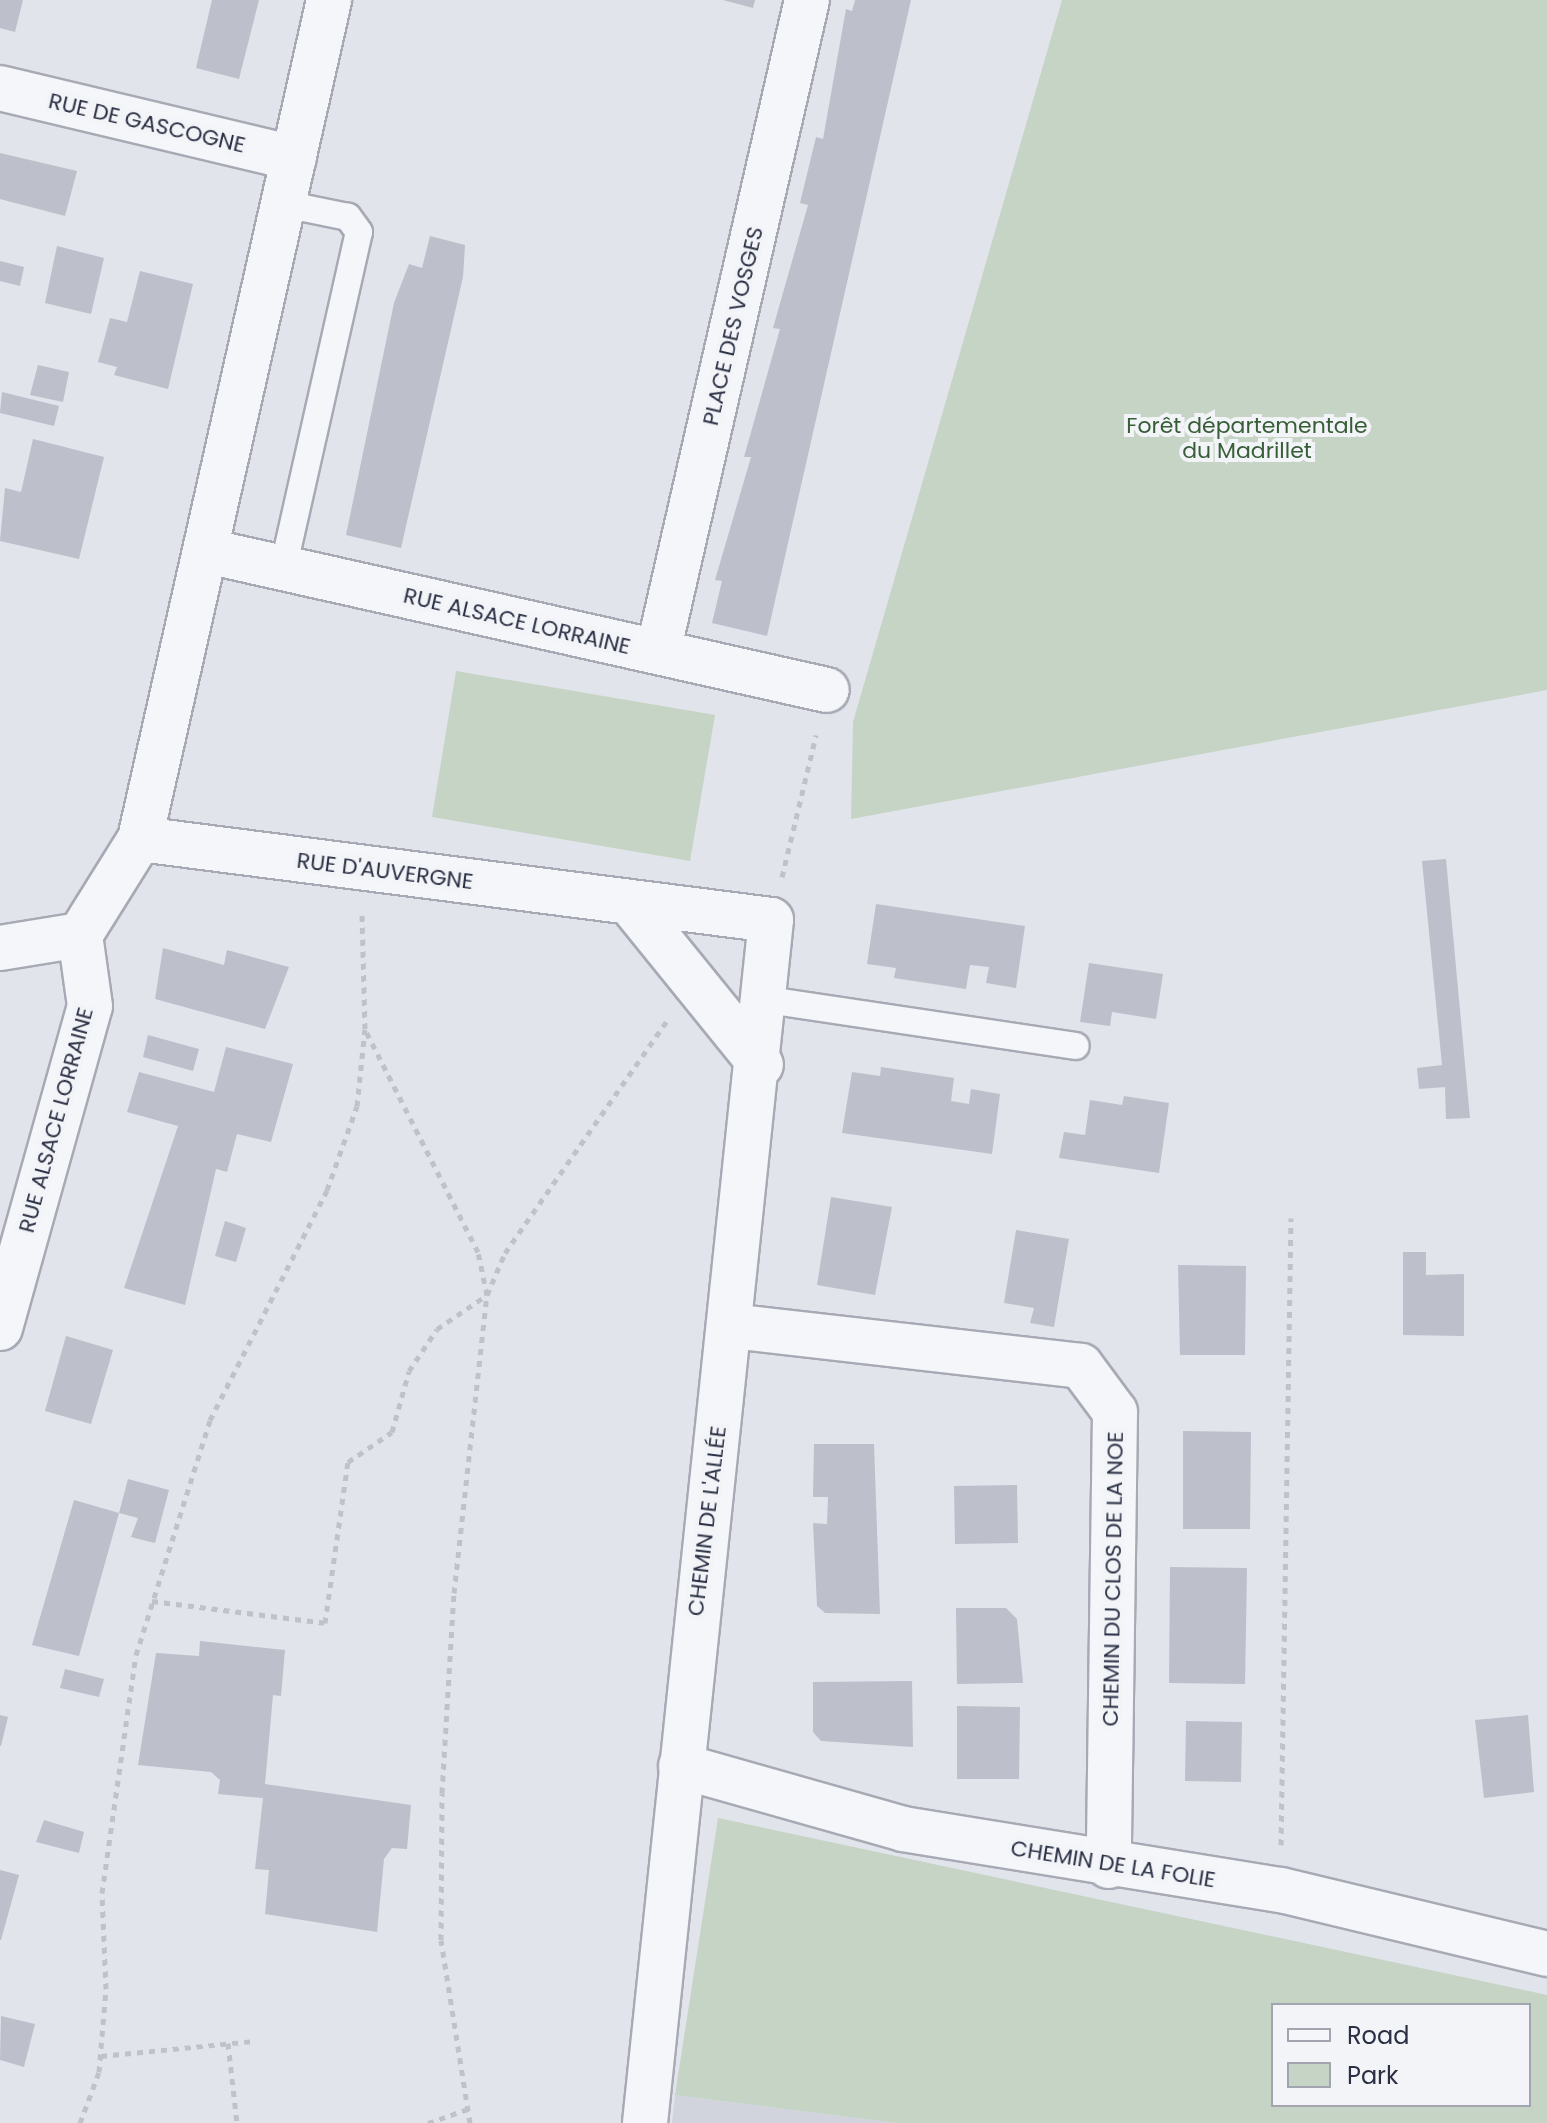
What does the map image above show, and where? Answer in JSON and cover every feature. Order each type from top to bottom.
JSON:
[{"type":"street","points":[[0,948],[80,935],[140,839],[329,0]]},
{"type":"street","name":"PLACE DES VOSGES","points":[[658,652],[807,0]]},
{"type":"street","name":"RUE DE GASCOGNE","points":[[0,88],[294,158]]},
{"type":"street","name":"RUE ALSACE LORRAINE","points":[[207,551],[827,690]]},
{"type":"street","name":"RUE D'AUVERGNE","points":[[140,839],[771,920]]},
{"type":"street","points":[[630,903],[761,1065]]},
{"type":"street","name":"CHEMIN DE L'ALLÉE","points":[[645,2123],[681,1766],[768,1000],[771,920]]},
{"type":"street","name":"RUE ALSACE LORRAINE","points":[[0,1328],[90,1006],[80,935]]},
{"type":"street","name":"CHEMIN DU CLOS DE LA NOE","points":[[731,1326],[1081,1366],[1115,1412],[1109,1866]]},
{"type":"street","name":"CHEMIN DE LA FOLIE","points":[[681,1766],[903,1829],[1109,1866],[1281,1890],[1547,1954]]},
{"type":"lane","points":[[283,569],[359,232],[348,217],[284,204]]},
{"type":"lane","points":[[768,1000],[1076,1046]]},
{"type":"path","points":[[771,920],[827,690]]},
{"type":"path","points":[[80,2123],[101,2056],[102,1893],[136,1655],[210,1420],[327,1190],[357,1106],[365,1029],[361,868]]},
{"type":"path","points":[[470,2123],[441,1940],[442,1793],[454,1593],[487,1295],[505,1253],[697,986]]},
{"type":"path","points":[[365,1029],[478,1252],[487,1295]]},
{"type":"path","points":[[1281,1890],[1291,1218]]},
{"type":"path","points":[[152,1601],[325,1623],[348,1462],[392,1432],[409,1371],[437,1329],[487,1295]]},
{"type":"path","points":[[101,2056],[255,2041]]},
{"type":"path","points":[[228,2043],[237,2123]]},
{"type":"path","points":[[428,2123],[468,2109]]},
{"type":"shaded area","points":[[675,2095],[897,2123],[672,2123]]},
{"type":"green space","name":"Forêt départementale du Madrillet","points":[[1062,0],[1547,0],[1547,690],[851,819],[853,722]]},
{"type":"green space","points":[[456,671],[715,715],[690,861],[432,817]]},
{"type":"green space","points":[[718,1818],[1547,1995],[1547,2123],[897,2123],[675,2095]]},
{"type":"building","points":[[0,0],[23,0],[15,32],[0,28]]},
{"type":"building","points":[[212,0],[259,0],[239,79],[196,68]]},
{"type":"building","points":[[723,0],[755,0],[753,8]]},
{"type":"building","points":[[855,0],[911,0],[767,636],[712,623],[722,581],[715,580],[751,457],[744,457],[780,329],[773,328],[808,205],[800,203],[816,137],[823,139],[846,9],[852,11]]},
{"type":"building","points":[[0,153],[77,171],[65,216],[0,199]]},
{"type":"building","points":[[430,236],[465,245],[463,277],[401,548],[346,535],[394,303],[409,264],[422,268]]},
{"type":"building","points":[[57,246],[104,258],[91,314],[45,303]]},
{"type":"building","points":[[0,261],[24,267],[20,286],[0,281]]},
{"type":"building","points":[[140,271],[193,284],[168,389],[114,375],[117,367],[98,362],[110,318],[127,322]]},
{"type":"building","points":[[38,365],[69,372],[63,402],[30,395]]},
{"type":"building","points":[[2,392],[59,406],[54,426],[0,413]]},
{"type":"building","points":[[33,439],[104,457],[79,559],[0,541],[5,488],[21,492]]},
{"type":"building","points":[[1446,859],[1470,1118],[1446,1119],[1445,1087],[1419,1089],[1417,1068],[1442,1065],[1422,861]]},
{"type":"building","points":[[876,904],[1025,926],[1016,988],[986,983],[989,967],[970,965],[966,989],[894,978],[896,968],[867,964]]},
{"type":"building","points":[[163,948],[224,965],[227,950],[289,967],[265,1029],[155,999]]},
{"type":"building","points":[[1089,963],[1163,974],[1156,1019],[1112,1012],[1110,1026],[1080,1022]]},
{"type":"building","points":[[148,1035],[199,1049],[193,1071],[143,1057]]},
{"type":"building","points":[[226,1047],[293,1064],[271,1142],[237,1134],[227,1172],[216,1169],[185,1305],[124,1288],[178,1126],[127,1112],[139,1072],[214,1092]]},
{"type":"building","points":[[881,1067],[954,1078],[951,1101],[969,1104],[971,1089],[1000,1094],[992,1154],[842,1133],[852,1072],[880,1076]]},
{"type":"building","points":[[1124,1096],[1169,1103],[1159,1173],[1059,1158],[1064,1132],[1085,1135],[1090,1100],[1122,1105]]},
{"type":"building","points":[[831,1197],[892,1207],[875,1295],[817,1285]]},
{"type":"building","points":[[225,1221],[246,1228],[236,1262],[215,1256]]},
{"type":"building","points":[[1016,1230],[1069,1239],[1054,1327],[1030,1323],[1034,1308],[1004,1303]]},
{"type":"building","points":[[1403,1252],[1426,1252],[1426,1275],[1464,1274],[1464,1336],[1403,1335]]},
{"type":"building","points":[[1178,1265],[1246,1266],[1245,1355],[1180,1355]]},
{"type":"building","points":[[66,1336],[113,1350],[91,1424],[45,1411]]},
{"type":"building","points":[[1183,1431],[1251,1432],[1250,1529],[1183,1529]]},
{"type":"building","points":[[814,1444],[874,1444],[880,1614],[825,1613],[817,1606],[813,1523],[827,1524],[828,1497],[813,1497]]},
{"type":"building","points":[[128,1479],[169,1490],[155,1543],[131,1537],[138,1518],[119,1513]]},
{"type":"building","points":[[1017,1485],[1018,1543],[955,1544],[954,1486]]},
{"type":"building","points":[[74,1500],[119,1513],[79,1656],[32,1645]]},
{"type":"building","points":[[1170,1567],[1247,1568],[1245,1684],[1169,1683]]},
{"type":"building","points":[[956,1608],[1006,1608],[1017,1619],[1023,1683],[957,1684]]},
{"type":"building","points":[[200,1641],[285,1650],[281,1696],[273,1695],[265,1784],[411,1805],[407,1849],[392,1848],[384,1859],[377,1932],[265,1914],[269,1870],[255,1869],[263,1798],[218,1794],[220,1780],[211,1772],[138,1765],[156,1653],[199,1656]]},
{"type":"building","points":[[65,1669],[104,1679],[99,1697],[60,1688]]},
{"type":"building","points":[[912,1681],[913,1747],[821,1741],[813,1732],[813,1682]]},
{"type":"building","points":[[957,1706],[1020,1707],[1019,1779],[957,1779]]},
{"type":"building","points":[[0,1715],[8,1717],[1,1746],[0,1746]]},
{"type":"building","points":[[1528,1715],[1534,1792],[1484,1798],[1475,1720]]},
{"type":"building","points":[[1186,1721],[1242,1722],[1241,1782],[1185,1781]]},
{"type":"building","points":[[44,1820],[84,1832],[79,1853],[36,1842]]},
{"type":"building","points":[[0,1870],[19,1875],[1,1940],[0,1940]]},
{"type":"building","points":[[1,2016],[35,2024],[24,2067],[0,2060]]}]
